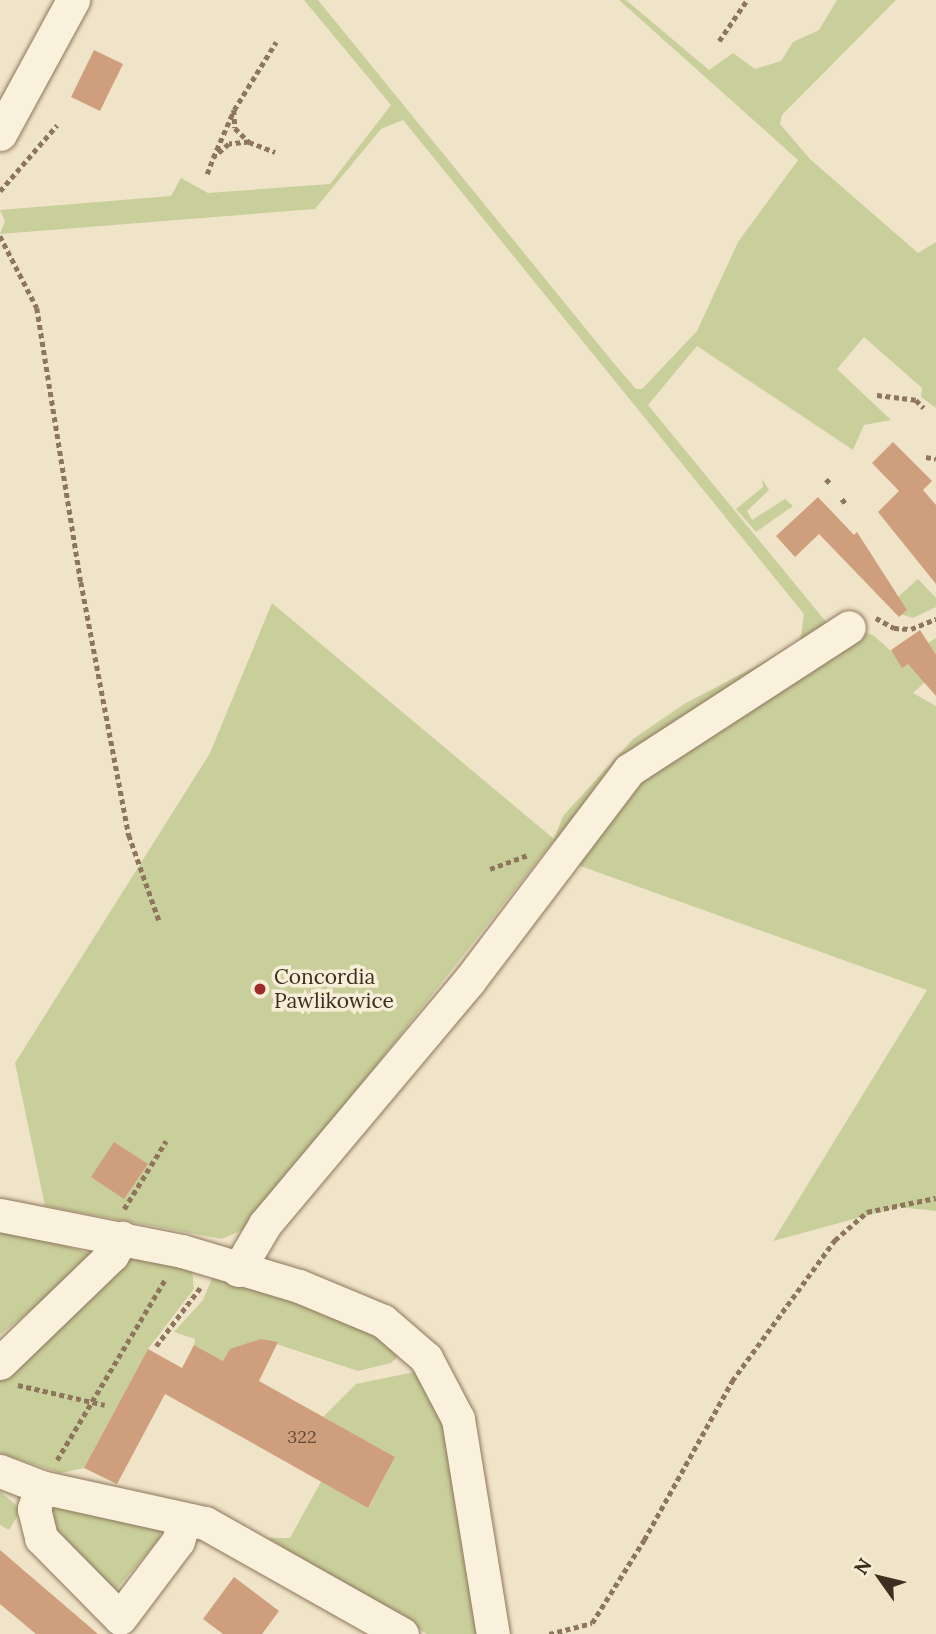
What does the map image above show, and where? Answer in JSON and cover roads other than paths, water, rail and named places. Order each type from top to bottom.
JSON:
[{"type":"street","points":[[0,134],[72,1]]},
{"type":"street","points":[[209,1260],[265,1224],[469,981],[629,771],[855,622]]},
{"type":"street","points":[[0,1215],[122,1238],[209,1260],[299,1286],[383,1321],[426,1358],[458,1419],[494,1634]]},
{"type":"street","points":[[6,1374],[112,1255],[122,1238]]},
{"type":"street","points":[[0,1471],[41,1487],[229,1533],[402,1634]]},
{"type":"street","points":[[41,1487],[34,1509],[41,1538],[120,1618],[178,1541],[184,1521]]},
{"type":"place","name":"Concordia Pawlikowice","points":[[260,989]]}]
